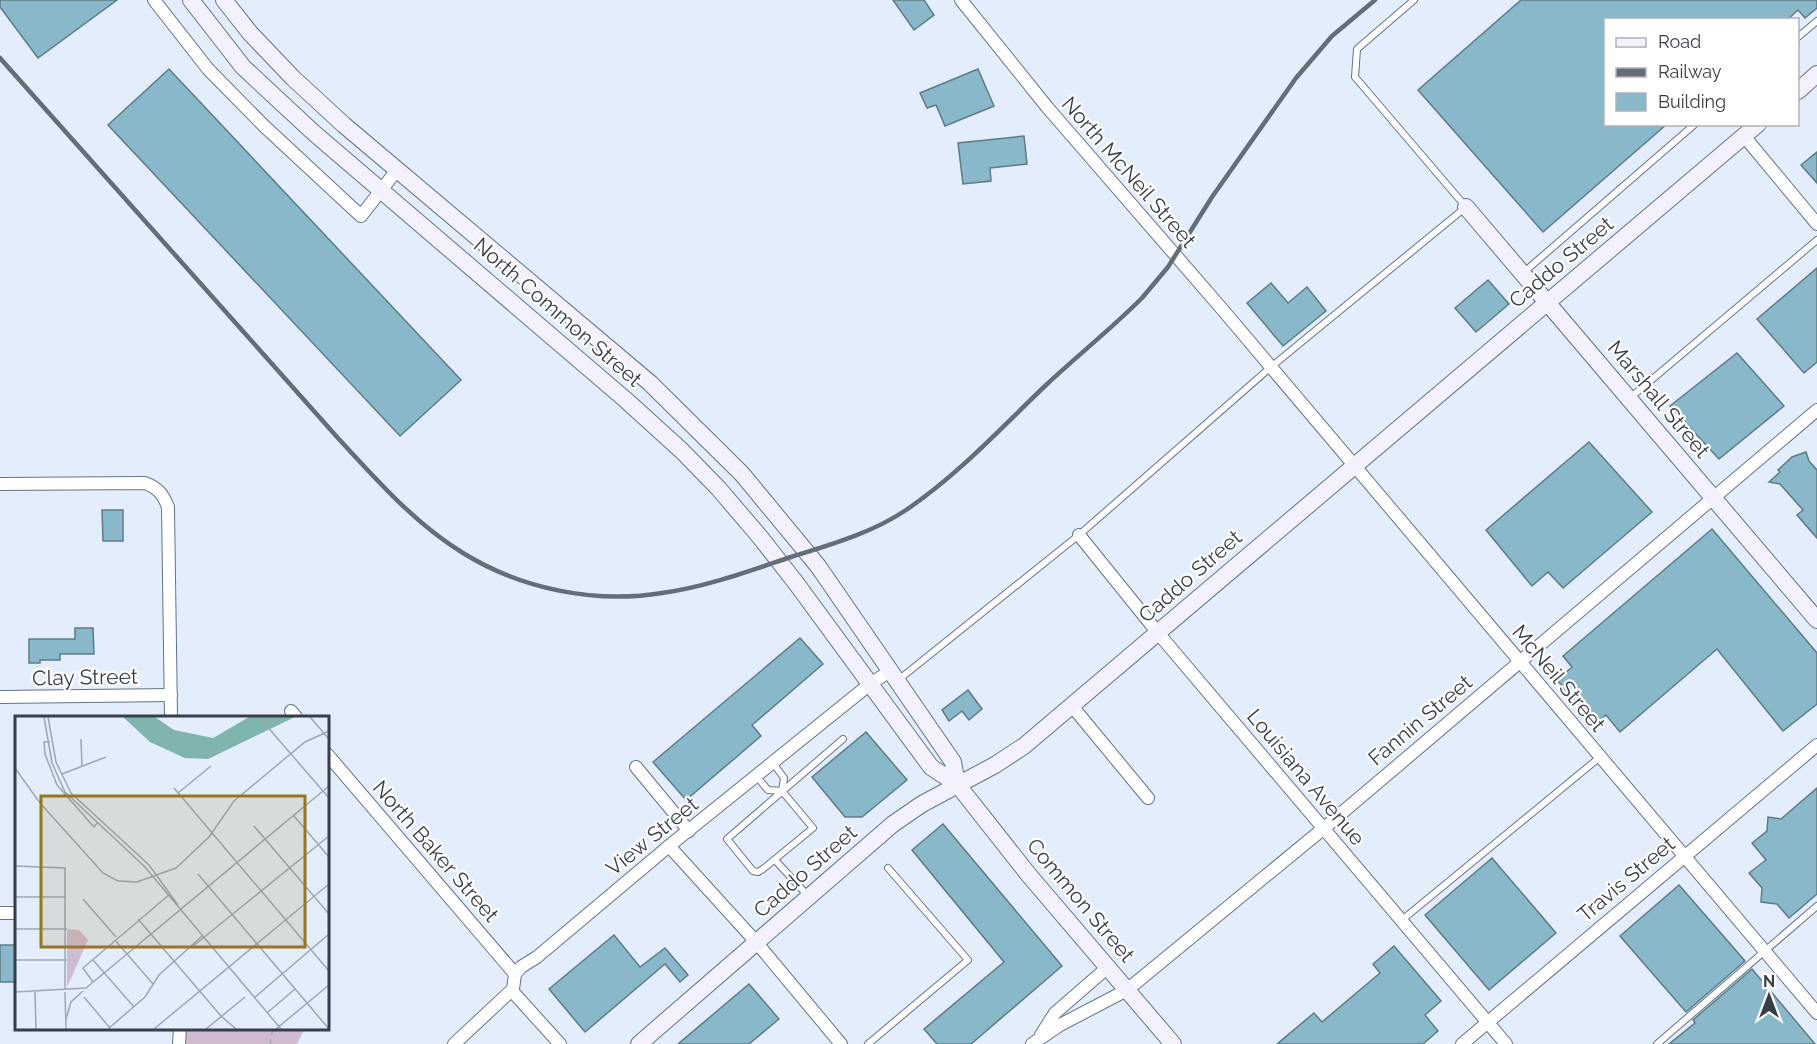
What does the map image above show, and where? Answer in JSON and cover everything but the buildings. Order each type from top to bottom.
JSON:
[{"type":"main road","name":"North Common Street","points":[[191,0],[243,67],[314,133],[627,401],[682,451],[719,489],[760,537],[870,684]]},
{"type":"main road","name":"North Common Street","points":[[224,0],[250,33],[293,78],[397,170],[650,383],[742,474],[818,566],[893,676]]},
{"type":"main road","points":[[1799,89],[1817,74]]},
{"type":"main road","name":"Caddo Street","points":[[639,1044],[893,824],[922,804],[1009,757],[1072,706],[1353,465],[1756,126]]},
{"type":"main road","name":"Marshall Street","points":[[1466,207],[1817,620]]},
{"type":"main road","name":"Common Street","points":[[893,676],[953,762],[957,784]]},
{"type":"main road","name":"Common Street","points":[[870,684],[931,767],[957,784],[1028,874],[1173,1044]]},
{"type":"street","points":[[154,0],[208,69],[263,125],[361,216],[397,170]]},
{"type":"street","name":"North McNeil Street","points":[[961,0],[1047,107],[1271,368]]},
{"type":"street","points":[[1744,136],[1817,224]]},
{"type":"street","name":"McNeil Street","points":[[1271,368],[1817,1013]]},
{"type":"street","name":"Fannin Street","points":[[1035,1042],[1060,1025],[1128,990],[1324,828],[1817,410]]},
{"type":"street","points":[[0,484],[145,483],[156,488],[164,496],[168,507],[171,716]]},
{"type":"street","name":"Louisiana Avenue","points":[[1078,535],[1158,633],[1506,1044]]},
{"type":"street","name":"View Street","points":[[515,974],[870,684],[893,676]]},
{"type":"street","name":"Clay Street","points":[[0,697],[171,695]]},
{"type":"street","points":[[1072,706],[1148,798]]},
{"type":"street","name":"Travis Street","points":[[1462,1044],[1817,745]]},
{"type":"street","name":"North Baker Street","points":[[328,755],[515,974]]},
{"type":"street","points":[[636,767],[689,831]]},
{"type":"street","points":[[669,846],[757,943],[841,1044]]},
{"type":"street","name":"Fannin Street","points":[[1035,1042],[1055,1013],[1108,968]]},
{"type":"street","points":[[454,1044],[512,991],[515,974]]},
{"type":"street","points":[[512,991],[560,1044]]},
{"type":"street","points":[[179,1044],[180,1029]]},
{"type":"lane","points":[[893,676],[1078,535],[1271,368],[1466,207],[1356,77],[1356,49],[1414,0]]},
{"type":"lane","points":[[1799,35],[1817,21]]},
{"type":"lane","points":[[1522,274],[1693,126]]},
{"type":"lane","points":[[1629,399],[1817,240]]},
{"type":"lane","points":[[757,777],[768,790],[782,791],[813,828],[758,872],[753,871],[727,839],[782,791],[843,739]]},
{"type":"lane","points":[[1402,921],[1600,757]]},
{"type":"lane","points":[[773,763],[784,778],[782,791]]},
{"type":"lane","points":[[775,860],[809,898]]},
{"type":"lane","points":[[868,1044],[968,960],[888,868]]},
{"type":"lane","points":[[1657,1044],[1817,906]]},
{"type":"path","points":[[270,1044],[273,1029]]},
{"type":"shaded area","points":[[180,1029],[304,1029],[297,1044],[180,1044]]},
{"type":"railway","points":[[0,58],[366,469],[428,528],[463,553],[509,576],[559,591],[585,595],[637,596],[711,583],[850,538],[893,518],[943,482],[1142,298],[1168,267],[1212,197],[1296,78],[1332,36],[1375,0]]}]
